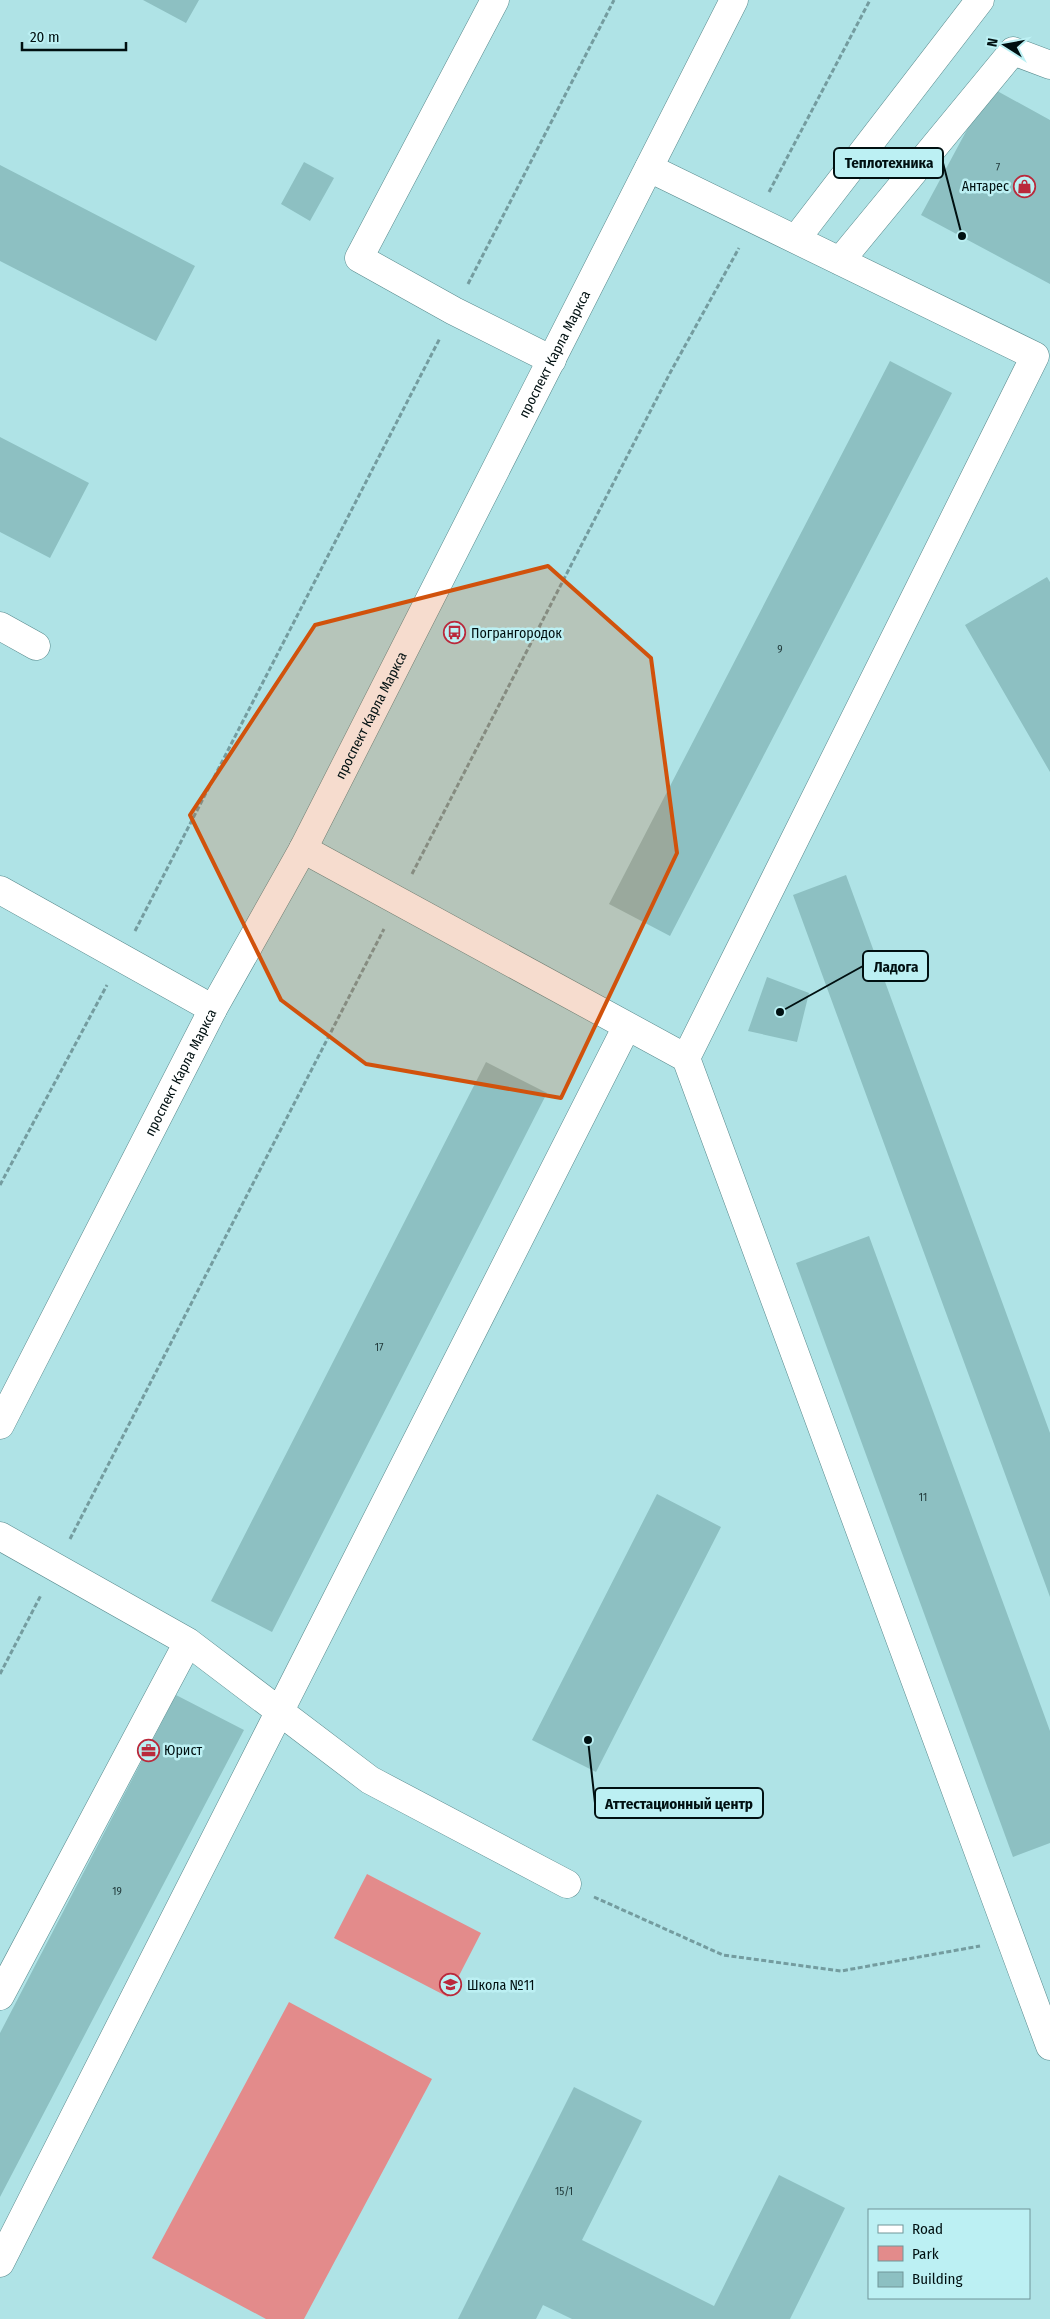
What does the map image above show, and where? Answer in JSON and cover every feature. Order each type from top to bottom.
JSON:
[{"type":"street","points":[[495,0],[359,258],[454,311],[552,360]]},
{"type":"street","name":"проспект Карла Маркса","points":[[0,1425],[213,1009],[303,849],[734,0]]},
{"type":"street","points":[[796,239],[980,0]]},
{"type":"street","points":[[840,261],[1013,51],[1050,65]]},
{"type":"street","points":[[649,168],[1035,356],[686,1058]]},
{"type":"street","points":[[0,626],[36,646]]},
{"type":"street","points":[[303,849],[686,1058],[1050,2046]]},
{"type":"street","points":[[0,890],[213,1009]]},
{"type":"street","points":[[0,2263],[627,1026]]},
{"type":"street","points":[[0,1536],[188,1642],[370,1780],[567,1884]]},
{"type":"street","points":[[0,1996],[188,1642]]},
{"type":"path","points":[[0,1184],[121,959],[614,0]]},
{"type":"path","points":[[0,1674],[666,381],[870,0]]},
{"type":"path","points":[[567,1884],[723,1954],[841,1971],[1012,1940]]},
{"type":"highlighted area","points":[[548,566],[651,658],[677,853],[561,1098],[366,1064],[281,1000],[190,815],[315,625]]},
{"type":"green space","points":[[367,1874],[481,1933],[448,1997],[334,1938]]},
{"type":"green space","points":[[289,2002],[432,2079],[304,2319],[266,2319],[152,2258]]},
{"type":"building","points":[[143,0],[199,0],[186,23]]},
{"type":"building","points":[[990,87],[1050,120],[1050,284],[921,215]]},
{"type":"building","points":[[304,162],[334,178],[310,221],[281,204]]},
{"type":"building","points":[[0,165],[195,266],[156,341],[0,261]]},
{"type":"building","points":[[890,361],[952,393],[670,936],[609,904]]},
{"type":"building","points":[[0,437],[89,483],[50,558],[0,532]]},
{"type":"building","points":[[1047,577],[1050,582],[1050,772],[965,625]]},
{"type":"building","points":[[846,875],[1050,1433],[1050,1597],[793,895]]},
{"type":"building","points":[[767,977],[809,993],[797,1042],[748,1031]]},
{"type":"building","points":[[486,1062],[547,1093],[272,1632],[211,1601]]},
{"type":"building","points":[[869,1236],[1050,1731],[1050,1843],[1013,1857],[796,1263]]},
{"type":"building","points":[[657,1494],[721,1527],[596,1772],[532,1740]]},
{"type":"building","points":[[176,1695],[244,1730],[0,2197],[0,2033]]},
{"type":"building","points":[[574,2087],[642,2121],[582,2240],[714,2306],[779,2175],[845,2208],[790,2319],[572,2319],[543,2305],[536,2319],[458,2319]]},
{"type":"place","name":"Антарес","points":[[1025,186]]},
{"type":"place","name":"Теплотехника","points":[[962,236]]},
{"type":"place","name":"Погрангородок","points":[[455,633]]},
{"type":"place","name":"Ладога","points":[[780,1012]]},
{"type":"place","name":"Аттестационный центр","points":[[588,1740]]},
{"type":"place","name":"Юрист","points":[[148,1750]]},
{"type":"place","name":"Школа №11","points":[[451,1985]]}]
